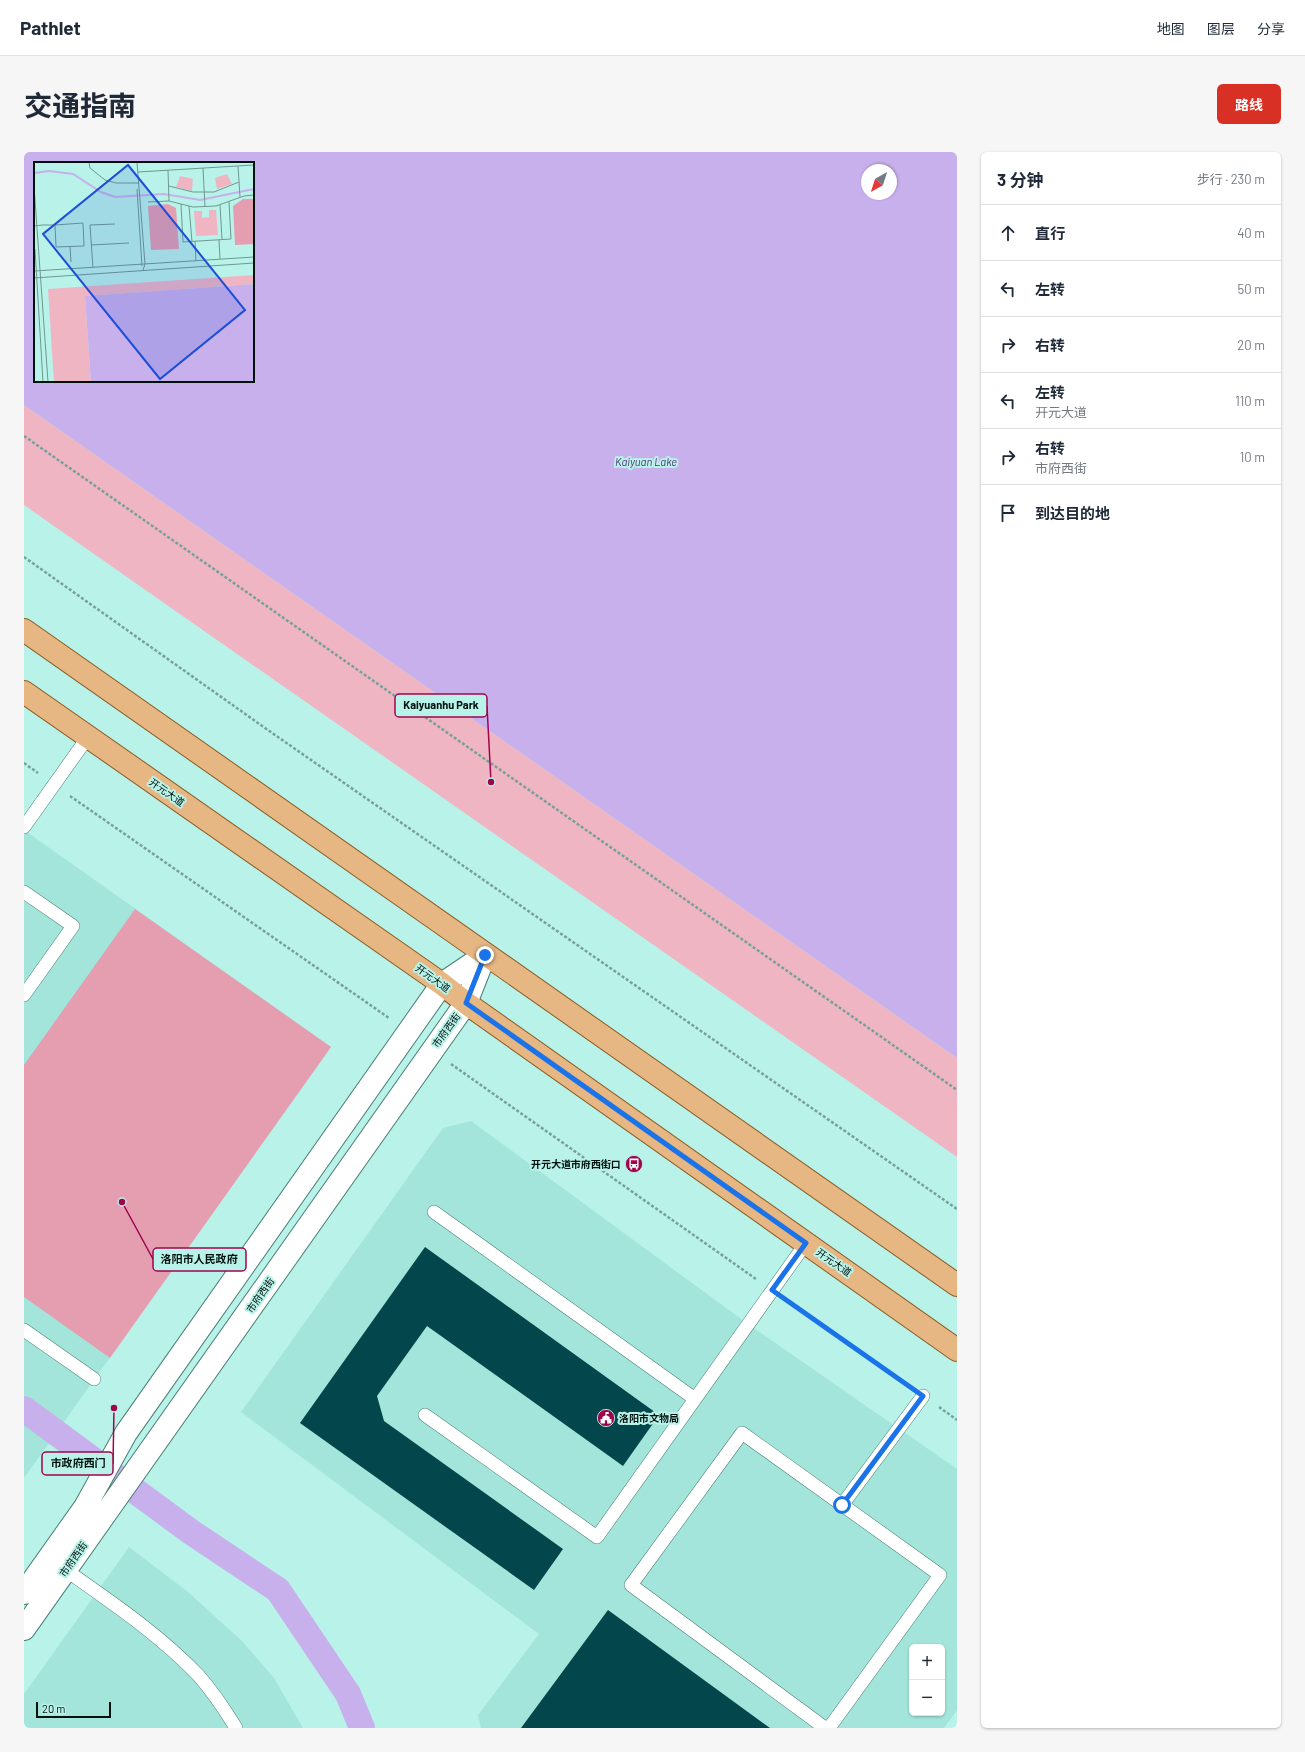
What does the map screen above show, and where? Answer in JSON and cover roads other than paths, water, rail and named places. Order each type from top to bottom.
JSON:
[{"type":"main road","points":[[24,630],[957,1285]]},
{"type":"main road","name":"开元大道","points":[[24,692],[442,984],[466,1003],[957,1350]]},
{"type":"street","name":"市府西街","points":[[93,1513],[126,1433],[408,1031],[442,984],[485,955]]},
{"type":"street","name":"市府西街","points":[[24,1629],[57,1564],[93,1513],[149,1452],[431,1050],[466,1003],[485,955]]},
{"type":"street","name":"市府西街","points":[[24,1594],[57,1564]]},
{"type":"lane","points":[[24,827],[88,737]]},
{"type":"lane","points":[[24,892],[73,926],[24,995]]},
{"type":"lane","points":[[434,1212],[695,1399]]},
{"type":"lane","points":[[425,1415],[597,1537],[806,1243]]},
{"type":"lane","points":[[24,1330],[94,1379]]},
{"type":"lane","points":[[842,1505],[923,1396]]},
{"type":"lane","points":[[825,1728],[631,1585],[742,1433],[940,1575],[828,1728]]},
{"type":"lane","points":[[57,1564],[156,1636],[167,1646],[199,1677],[226,1712],[236,1728]]},
{"type":"water","name":"Kaiyuan Lake","points":[[24,152],[957,152],[957,1058],[24,405]]},
{"type":"waterway","points":[[24,1409],[191,1532],[278,1590],[348,1694],[362,1728]]},
{"type":"place","name":"Kaiyuanhu Park","points":[[491,782]]},
{"type":"place","name":"开元大道市府西街口","points":[[634,1164]]},
{"type":"place","name":"洛阳市人民政府","points":[[122,1202]]},
{"type":"place","name":"市政府西门","points":[[114,1408]]},
{"type":"place","name":"洛阳市文物局","points":[[606,1418]]}]
